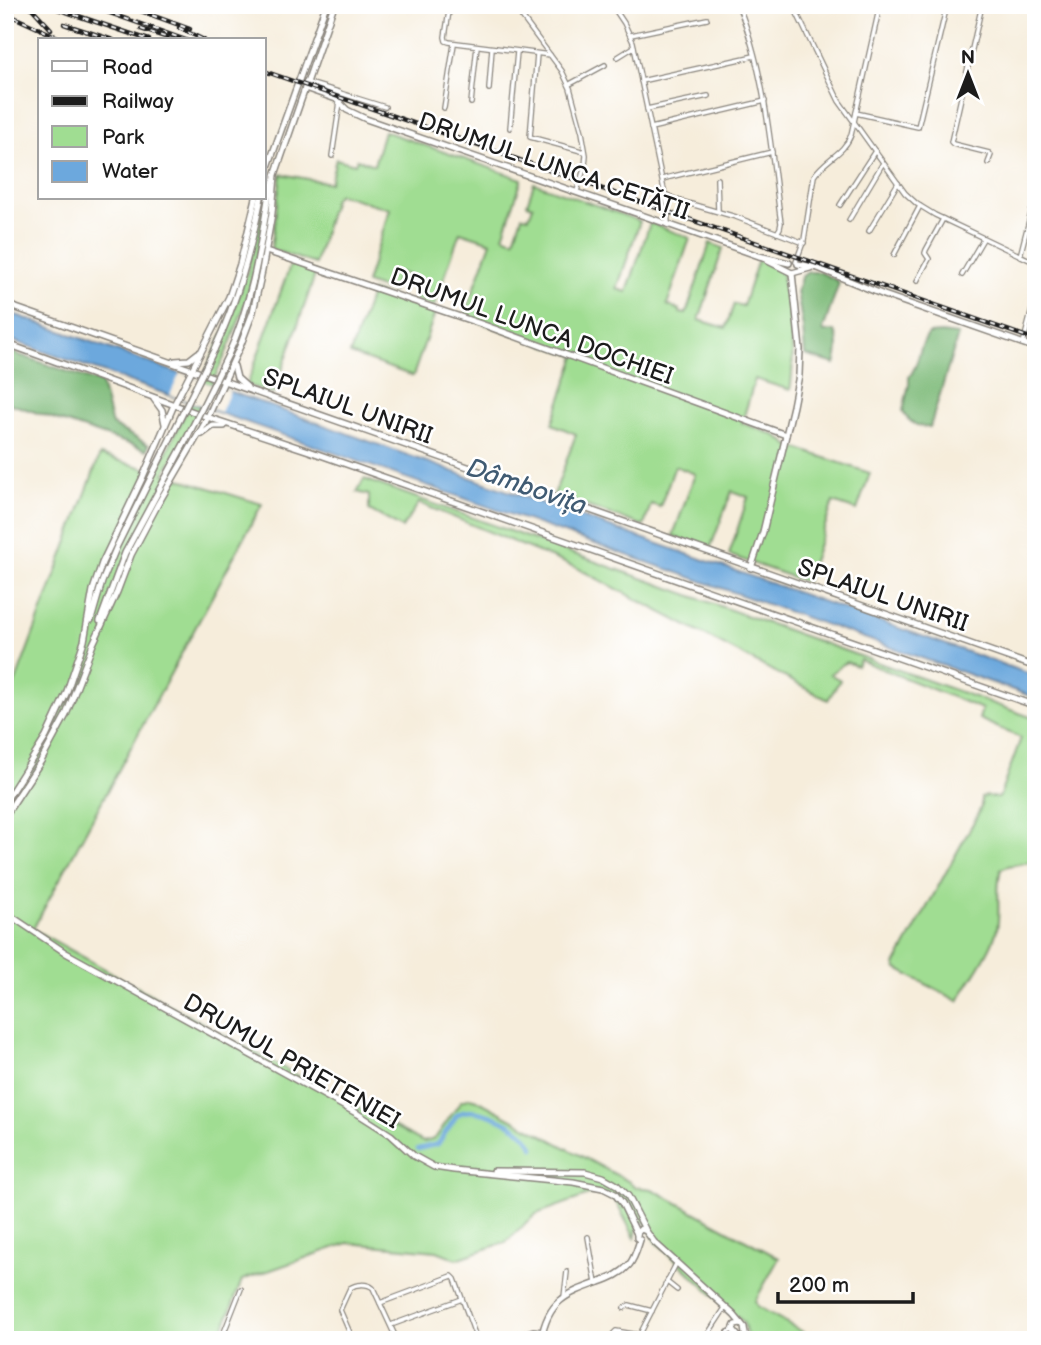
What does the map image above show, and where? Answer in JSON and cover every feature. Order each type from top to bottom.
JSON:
[{"type":"main road","points":[[266,175],[326,5]]},
{"type":"main road","points":[[5,816],[36,768],[74,697],[125,553],[185,442],[242,322],[250,295],[269,193],[334,5]]},
{"type":"main road","points":[[306,85],[339,93],[340,102]]},
{"type":"main road","name":"DRUMUL LUNCA CETĂȚII","points":[[306,85],[340,102],[347,110],[366,118],[794,268],[818,268],[884,295],[1036,348]]},
{"type":"main road","points":[[93,644],[136,546],[197,439],[234,361],[253,312],[266,251],[275,193],[275,175]]},
{"type":"main road","points":[[85,641],[91,597],[100,570],[174,405],[232,289],[255,200]]},
{"type":"main road","points":[[5,803],[58,712],[85,641],[109,564],[214,350],[238,293],[261,200]]},
{"type":"main road","name":"DRUMUL LUNCA DOCHIEI","points":[[266,251],[484,325],[786,435]]},
{"type":"main road","points":[[751,568],[761,540],[796,395],[800,359],[794,268]]},
{"type":"main road","name":"SPLAIUL UNIRII","points":[[5,304],[1036,667]]},
{"type":"main road","points":[[5,343],[208,418],[1036,706]]},
{"type":"main road","points":[[169,361],[192,359],[205,346]]},
{"type":"main road","points":[[234,361],[236,375],[249,389]]},
{"type":"main road","points":[[152,397],[162,411],[165,428]]},
{"type":"main road","points":[[197,439],[213,426],[241,429]]},
{"type":"main road","name":"DRUMUL PRIETENIEI","points":[[5,912],[74,958],[358,1114],[384,1130],[424,1162],[444,1169],[573,1181],[603,1188],[615,1194],[643,1236]]},
{"type":"main road","points":[[477,1172],[509,1170],[597,1174],[621,1189],[641,1220],[643,1236],[626,1269],[565,1297],[550,1314],[541,1340]]},
{"type":"main road","points":[[643,1236],[654,1242],[726,1309],[744,1328],[748,1340]]},
{"type":"main road","points":[[726,1309],[733,1318],[734,1330],[741,1340]]},
{"type":"main road","points":[[734,1330],[736,1324],[741,1324]]},
{"type":"main road","points":[[734,1330],[740,1335],[744,1332]]},
{"type":"street","points":[[450,5],[445,39],[449,42],[550,55]]},
{"type":"street","points":[[513,5],[562,71],[569,85],[586,152],[577,192]]},
{"type":"street","points":[[612,5],[631,35],[662,178],[668,224]]},
{"type":"street","points":[[738,5],[747,26],[765,101],[781,223],[776,233]]},
{"type":"street","points":[[793,5],[836,96],[905,193],[920,206],[944,219],[1036,263]]},
{"type":"street","points":[[794,268],[803,243],[814,176],[849,140],[880,7],[868,5]]},
{"type":"street","points":[[856,113],[918,127],[947,5]]},
{"type":"street","points":[[982,5],[951,142],[989,153],[988,163]]},
{"type":"street","points":[[631,35],[707,19]]},
{"type":"street","points":[[444,108],[454,43]]},
{"type":"street","points":[[471,103],[477,46]]},
{"type":"street","points":[[618,57],[634,47]]},
{"type":"street","points":[[489,89],[492,48]]},
{"type":"street","points":[[510,128],[517,52]]},
{"type":"street","points":[[537,54],[530,138],[586,152]]},
{"type":"street","points":[[641,81],[754,56]]},
{"type":"street","points":[[569,85],[605,65]]},
{"type":"street","points":[[339,93],[385,107]]},
{"type":"street","points":[[647,109],[708,96]]},
{"type":"street","points":[[651,128],[765,101]]},
{"type":"street","points":[[332,156],[340,102]]},
{"type":"street","points":[[840,205],[874,151]]},
{"type":"street","points":[[662,178],[772,152]]},
{"type":"street","points":[[849,220],[883,163]]},
{"type":"street","points":[[717,179],[718,211]]},
{"type":"street","points":[[869,231],[898,183]]},
{"type":"street","points":[[665,194],[803,243]]},
{"type":"street","points":[[1020,256],[1034,201]]},
{"type":"street","points":[[894,255],[920,206]]},
{"type":"street","points":[[917,281],[929,259],[925,252],[944,219]]},
{"type":"street","points":[[962,275],[983,239]]},
{"type":"street","points":[[1023,344],[1036,293]]},
{"type":"street","points":[[587,1237],[596,1283]]},
{"type":"street","points":[[611,1340],[616,1331],[638,1337],[677,1263]]},
{"type":"street","points":[[565,1297],[567,1272]]},
{"type":"street","points":[[380,1303],[449,1276],[454,1277],[477,1340]]},
{"type":"street","points":[[667,1282],[677,1290]]},
{"type":"street","points":[[353,1340],[340,1310],[349,1288],[367,1285],[373,1289],[397,1340]]},
{"type":"street","points":[[221,1340],[240,1289]]},
{"type":"street","points":[[391,1325],[462,1299]]},
{"type":"street","points":[[624,1308],[629,1305],[652,1311]]},
{"type":"street","points":[[704,1340],[726,1309]]},
{"type":"street","points":[[504,1340],[533,1330],[542,1331]]},
{"type":"street","points":[[722,1340],[728,1332],[734,1330]]},
{"type":"green space","points":[[384,131],[522,179],[503,236],[514,240],[522,216],[529,217],[533,206],[527,204],[534,183],[640,221],[617,289],[627,292],[650,223],[690,238],[667,305],[680,310],[680,313],[686,314],[710,243],[723,248],[699,320],[726,328],[734,304],[743,306],[758,260],[782,271],[792,341],[790,390],[755,379],[742,423],[777,436],[790,446],[870,473],[857,510],[833,502],[806,582],[729,555],[748,497],[732,491],[710,549],[673,536],[695,474],[675,466],[660,507],[651,504],[644,526],[554,495],[576,434],[552,424],[576,356],[464,317],[491,242],[460,232],[434,307],[414,299],[420,280],[399,272],[392,292],[366,283],[390,209],[339,194],[334,198],[315,264],[271,249],[281,174],[330,183],[336,159],[355,164],[357,159],[374,165]]},
{"type":"green space","points":[[267,185],[269,187],[256,260],[237,325],[209,390],[164,474],[262,504],[33,929],[423,1142],[436,1137],[461,1101],[470,1098],[636,1187],[652,1189],[779,1258],[755,1301],[757,1306],[817,1340],[750,1340],[741,1320],[654,1240],[646,1228],[646,1222],[639,1222],[635,1238],[616,1202],[597,1192],[536,1214],[506,1242],[457,1259],[437,1251],[348,1243],[242,1280],[219,1340],[5,1340],[5,710],[100,455],[157,472],[233,313],[248,269],[264,200],[266,200]]},
{"type":"green space","points":[[291,263],[316,272],[274,394],[247,385]]},
{"type":"green space","points":[[808,272],[820,272],[839,283],[823,330],[834,331],[836,334],[838,347],[835,364],[805,355],[797,292],[801,277]]},
{"type":"green space","points":[[372,291],[435,313],[413,376],[350,354]]},
{"type":"green space","points":[[929,334],[958,335],[930,427],[921,426],[911,421],[903,411],[909,377],[925,339]]},
{"type":"green space","points":[[5,350],[101,383],[112,425],[149,445],[147,450],[5,402]]},
{"type":"green space","points":[[364,479],[1036,719],[1036,861],[1001,869],[995,937],[958,1001],[897,969],[895,965],[977,816],[981,798],[999,798],[1021,738],[979,719],[982,709],[860,660],[857,666],[846,662],[830,674],[840,680],[828,700],[577,568],[419,503],[402,528],[369,510],[369,495],[357,492]]},
{"type":"water","points":[[5,311],[1036,676],[1036,698],[5,338]]},
{"type":"pier","points":[[180,373],[230,391],[221,412],[170,395]]},
{"type":"waterway","points":[[418,1149],[438,1144],[457,1115],[472,1111],[511,1125],[524,1134],[534,1148]]},
{"type":"railway","points":[[29,5],[51,29]]},
{"type":"railway","points":[[46,5],[143,38]]},
{"type":"railway","points":[[87,5],[180,38]]},
{"type":"railway","points":[[124,5],[190,29]]},
{"type":"railway","points":[[5,13],[60,38]]},
{"type":"railway","points":[[64,24],[107,38]]},
{"type":"railway","points":[[179,28],[200,38]]},
{"type":"railway","points":[[141,29],[168,38]]},
{"type":"railway","points":[[266,72],[1036,340]]},
{"type":"water label","name":"Dâmbovița","points":[[527,486]]}]
